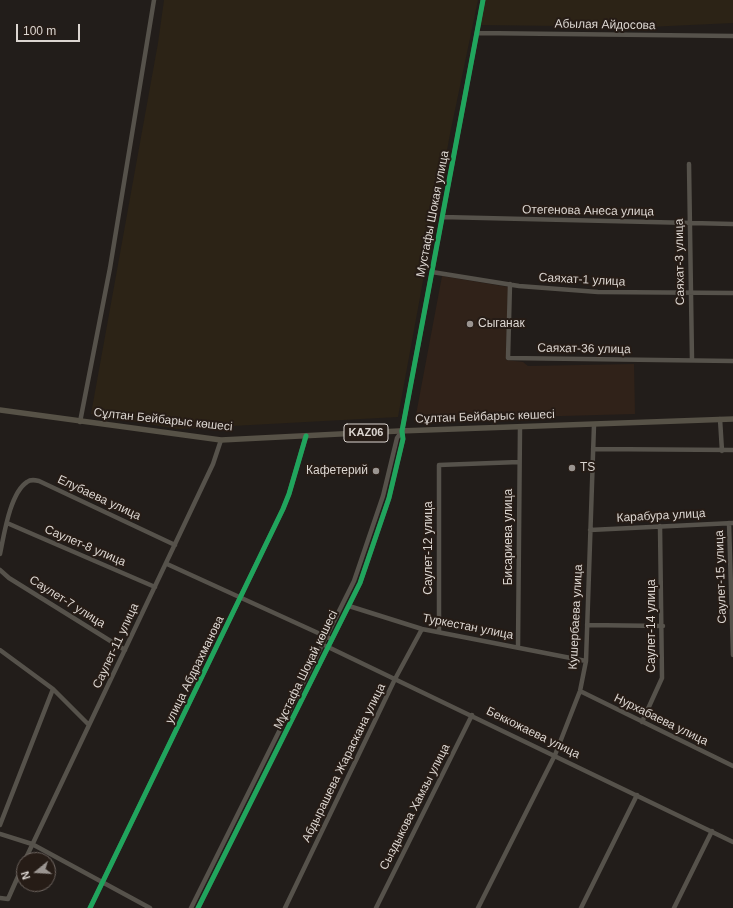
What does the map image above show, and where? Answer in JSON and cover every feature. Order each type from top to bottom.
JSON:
[{"type":"main road","name":"Сұлтан Бейбарыс көшесі","points":[[0,410],[221,440],[402,431],[733,419]]},
{"type":"street","points":[[80,422],[110,268],[154,0]]},
{"type":"street","name":"Мустафы Шокая улица","points":[[402,431],[483,0]]},
{"type":"street","name":"Абылая Айдосова","points":[[477,33],[733,36]]},
{"type":"street","name":"Саяхат-3 улица","points":[[689,164],[692,360]]},
{"type":"street","name":"Отегенова Анеса улица","points":[[442,217],[733,224]]},
{"type":"street","name":"Саяхат-1 улица","points":[[432,272],[510,284],[598,292],[691,294],[733,293]]},
{"type":"street","name":"Саяхат-36 улица","points":[[510,284],[508,358],[733,361]]},
{"type":"street","points":[[720,419],[722,450]]},
{"type":"street","name":"Кушербаева улица","points":[[478,908],[555,754],[580,691],[586,661],[594,425]]},
{"type":"street","name":"Бисариева улица","points":[[518,647],[520,427]]},
{"type":"street","name":"Мұстафа Шоқай көшесі","points":[[198,908],[349,606],[366,568],[389,498],[403,439],[402,431]]},
{"type":"street","name":"Мұстафа Шоқай көшесі","points":[[191,908],[361,566],[383,496],[397,438],[402,431]]},
{"type":"street","name":"улица Абдрахманова","points":[[90,908],[241,597],[289,494],[306,436]]},
{"type":"street","name":"Саулет-11 улица","points":[[28,852],[167,564],[213,464],[221,440]]},
{"type":"street","points":[[593,449],[733,450]]},
{"type":"street","name":"Саулет-12 улица","points":[[439,632],[438,465],[520,462]]},
{"type":"street","name":"Елубаева улица","points":[[7,523],[17,493],[28,481],[39,480],[175,545]]},
{"type":"street","points":[[0,554],[7,523]]},
{"type":"street","name":"Саулет-8 улица","points":[[7,523],[155,587]]},
{"type":"street","name":"Карабура улица","points":[[590,530],[731,523]]},
{"type":"street","name":"Саулет-15 улица","points":[[731,523],[733,655]]},
{"type":"street","name":"Саулет-14 улица","points":[[642,722],[662,678],[663,626],[660,526]]},
{"type":"street","points":[[167,564],[332,640]]},
{"type":"street","name":"Саулет-7 улица","points":[[0,570],[9,578],[125,650]]},
{"type":"street","name":"Туркестан улица","points":[[349,606],[422,629],[586,661]]},
{"type":"street","points":[[587,625],[663,626]]},
{"type":"street","name":"Абдырашева Жараскана улица","points":[[285,908],[396,679],[422,629]]},
{"type":"street","name":"Беккожаева улица","points":[[323,644],[555,754],[733,842]]},
{"type":"street","points":[[0,650],[53,689],[89,725]]},
{"type":"street","points":[[0,825],[53,689]]},
{"type":"street","name":"Нурхабаева улица","points":[[580,691],[733,766]]},
{"type":"street","name":"Сыздыкова Хамзы улица","points":[[376,908],[472,715]]},
{"type":"street","points":[[581,908],[637,795]]},
{"type":"street","points":[[674,908],[712,832]]},
{"type":"street","points":[[0,834],[32,844],[150,908]]},
{"type":"street","points":[[0,898],[8,899],[16,881]]},
{"type":"shaded area","points":[[164,0],[478,0],[450,134],[398,417],[177,429],[91,414],[158,43]]},
{"type":"shaded area","points":[[484,0],[733,0],[733,23],[648,27],[478,25]]},
{"type":"shaded area","name":"Сыганак","points":[[442,276],[508,287],[506,360],[523,362],[528,366],[634,364],[635,414],[415,420]]},
{"type":"cycle path","points":[[198,908],[360,583],[389,498],[403,439],[402,431],[483,0]]},
{"type":"cycle path","points":[[90,908],[283,509],[289,494],[306,436]]},
{"type":"place","name":"Сыганак","points":[[470,324]]},
{"type":"place","name":"TS","points":[[572,468]]},
{"type":"place","name":"Кафетерий","points":[[376,471]]}]
